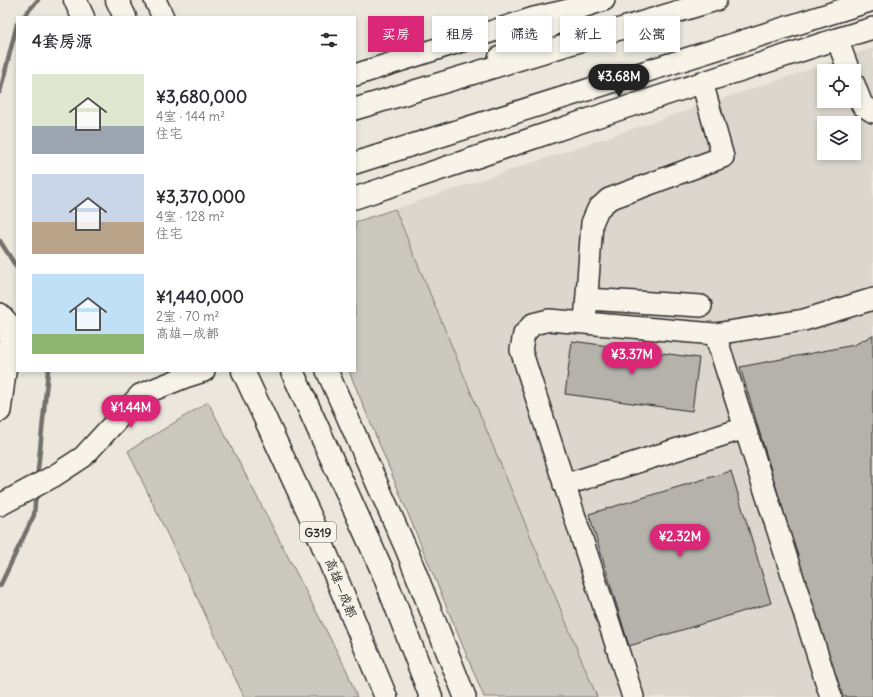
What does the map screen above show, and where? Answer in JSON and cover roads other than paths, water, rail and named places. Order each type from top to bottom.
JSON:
[{"type":"highway","points":[[117,0],[125,16]]},
{"type":"highway","name":"高雄—成都","points":[[242,372],[313,522],[386,697]]},
{"type":"highway","points":[[295,375],[382,570],[431,697]]},
{"type":"street","points":[[155,0],[163,16]]},
{"type":"street","points":[[356,75],[581,3],[604,0]]},
{"type":"street","points":[[357,110],[716,0]]},
{"type":"street","points":[[360,159],[474,126],[873,0]]},
{"type":"street","points":[[473,74],[563,20],[581,3]]},
{"type":"street","points":[[837,39],[873,15]]},
{"type":"street","points":[[356,198],[702,82],[873,28]]},
{"type":"street","points":[[837,39],[873,37]]},
{"type":"street","points":[[837,39],[846,64]]},
{"type":"street","points":[[585,323],[592,223],[598,209],[609,199],[723,157],[702,82]]},
{"type":"street","points":[[861,102],[862,105],[873,112]]},
{"type":"street","points":[[474,126],[596,117]]},
{"type":"street","points":[[587,299],[701,306]]},
{"type":"street","points":[[632,697],[521,350],[524,334],[532,324],[549,320],[715,334],[804,320],[873,299]]},
{"type":"street","points":[[0,314],[8,323],[10,335],[0,411]]},
{"type":"street","points":[[715,334],[831,697]]},
{"type":"street","points":[[8,501],[54,476],[83,457],[140,395],[201,372]]},
{"type":"street","points":[[328,372],[407,550],[465,697]]},
{"type":"street","points":[[564,484],[745,428]]},
{"type":"waterway","points":[[24,16],[38,0]]},
{"type":"waterway","points":[[0,92],[16,28]]},
{"type":"waterway","points":[[0,241],[16,266]]},
{"type":"waterway","points":[[37,479],[48,372]]},
{"type":"waterway","points":[[0,586],[34,515],[36,492]]}]
